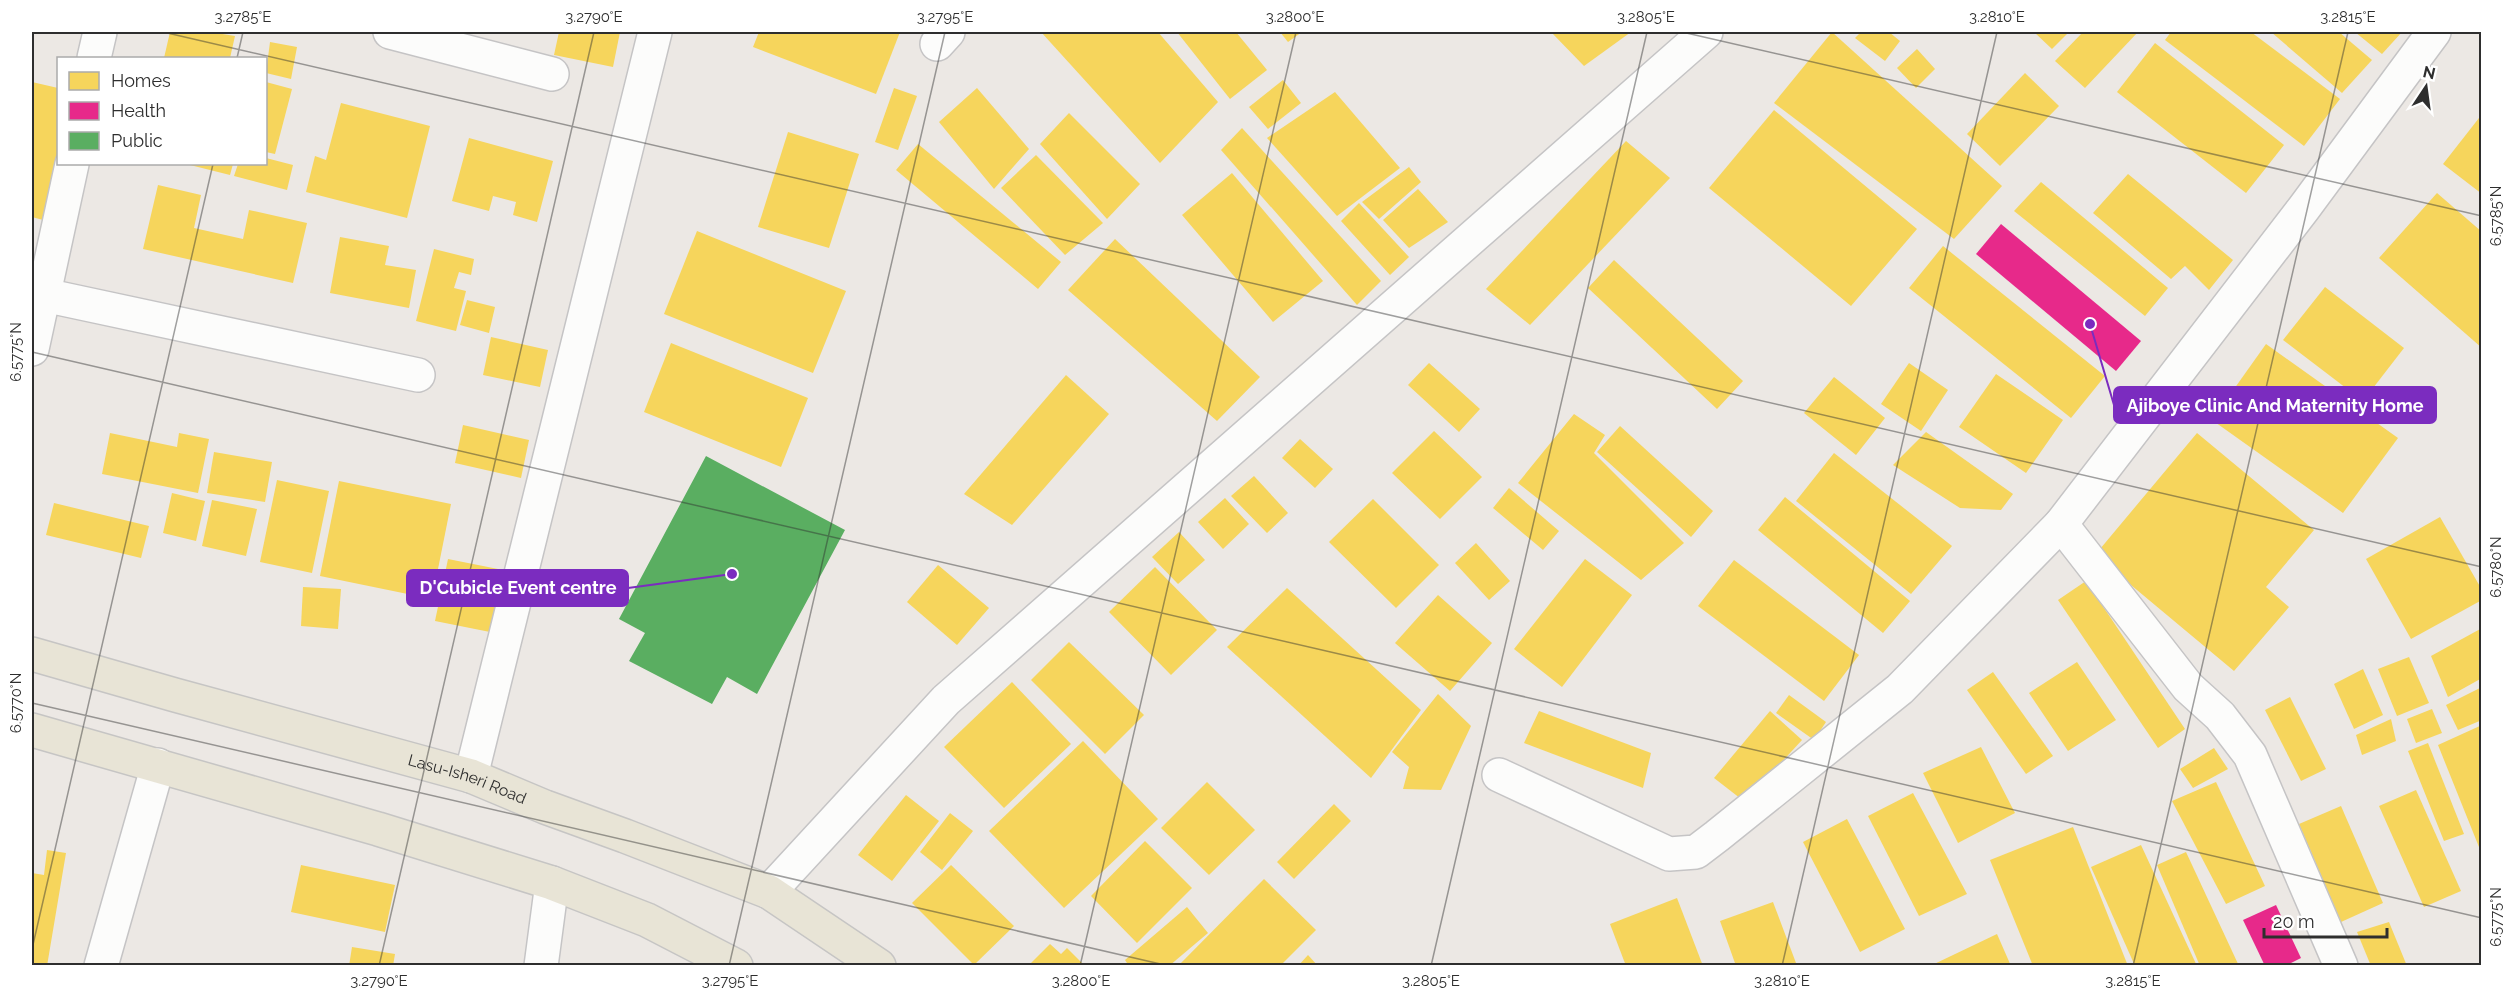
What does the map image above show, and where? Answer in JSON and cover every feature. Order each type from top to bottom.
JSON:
[{"type":"main road","name":"Lasu-Isheri Road","points":[[32,654],[471,776],[545,807],[769,892],[879,966]]},
{"type":"main road","points":[[32,730],[378,829],[552,883],[647,920],[736,966]]},
{"type":"street","points":[[94,57],[100,32]]},
{"type":"street","points":[[390,32],[552,74]]},
{"type":"street","points":[[471,776],[655,32]]},
{"type":"street","points":[[769,892],[946,700],[1706,32]]},
{"type":"street","points":[[1499,775],[1669,854],[1696,852],[1900,689],[2061,524],[2304,208],[2434,32]]},
{"type":"street","points":[[32,349],[72,165]]},
{"type":"street","points":[[44,295],[418,375]]},
{"type":"street","points":[[2061,524],[2188,687],[2220,716],[2250,755],[2341,966]]},
{"type":"street","points":[[101,966],[158,765]]},
{"type":"street","points":[[541,966],[552,883]]},
{"type":"building: Homes","points":[[170,32],[210,32],[235,36],[230,57],[164,57]]},
{"type":"building: Homes","points":[[559,32],[620,32],[613,67],[554,55]]},
{"type":"building: Homes","points":[[759,32],[900,32],[876,94],[753,47]]},
{"type":"building: Homes","points":[[1041,32],[1158,32],[1218,102],[1160,163]]},
{"type":"building: Homes","points":[[1177,32],[1236,32],[1267,70],[1230,99]]},
{"type":"building: Homes","points":[[1280,32],[1302,32],[1288,42]]},
{"type":"building: Homes","points":[[1551,32],[1631,32],[1584,66]]},
{"type":"building: Homes","points":[[1832,32],[2002,186],[1954,239],[1774,103]]},
{"type":"building: Homes","points":[[1861,32],[1889,32],[1900,41],[1885,61],[1855,38]]},
{"type":"building: Homes","points":[[2034,32],[2069,32],[2052,49]]},
{"type":"building: Homes","points":[[2083,32],[2138,32],[2085,88],[2055,61]]},
{"type":"building: Homes","points":[[2171,32],[2251,32],[2340,99],[2304,146],[2165,40]]},
{"type":"building: Homes","points":[[2271,32],[2339,32],[2372,60],[2342,93]]},
{"type":"building: Homes","points":[[2355,32],[2402,32],[2382,54]]},
{"type":"building: Homes","points":[[270,42],[297,47],[291,79],[267,73]]},
{"type":"building: Homes","points":[[2155,43],[2284,145],[2246,193],[2117,92]]},
{"type":"building: Homes","points":[[1917,49],[1935,69],[1916,88],[1897,68]]},
{"type":"building: Homes","points":[[2025,73],[2059,106],[2000,166],[1967,134]]},
{"type":"building: Homes","points":[[1283,80],[1301,103],[1268,129],[1249,107]]},
{"type":"building: Homes","points":[[32,82],[57,88],[58,165],[54,223],[32,217]]},
{"type":"building: Homes","points":[[267,82],[292,89],[275,154],[267,152]]},
{"type":"building: Homes","points":[[894,88],[917,96],[898,150],[875,142]]},
{"type":"building: Homes","points":[[977,88],[1029,149],[994,189],[939,122]]},
{"type":"building: Homes","points":[[1335,92],[1400,168],[1337,216],[1267,138]]},
{"type":"building: Homes","points":[[341,103],[430,126],[407,218],[306,192],[315,156],[326,160]]},
{"type":"building: Homes","points":[[1774,110],[1917,229],[1851,306],[1709,188]]},
{"type":"building: Homes","points":[[1069,113],[1140,184],[1107,219],[1040,144]]},
{"type":"building: Homes","points":[[2479,118],[2482,120],[2482,194],[2443,164]]},
{"type":"building: Homes","points":[[1242,128],[1381,281],[1357,305],[1221,150]]},
{"type":"building: Homes","points":[[788,132],[859,154],[829,248],[758,227]]},
{"type":"building: Homes","points":[[469,138],[553,161],[537,222],[513,215],[516,202],[493,196],[489,211],[452,201]]},
{"type":"building: Homes","points":[[1626,141],[1670,178],[1530,325],[1486,289]]},
{"type":"building: Homes","points":[[918,144],[1061,262],[1038,289],[896,170]]},
{"type":"building: Homes","points":[[1036,155],[1103,223],[1065,255],[1001,188]]},
{"type":"building: Homes","points":[[267,158],[293,165],[287,190],[234,176],[238,165],[267,165]]},
{"type":"building: Homes","points":[[190,165],[233,165],[230,175]]},
{"type":"building: Homes","points":[[1409,167],[1421,182],[1379,219],[1362,202]]},
{"type":"building: Homes","points":[[1232,173],[1323,281],[1273,322],[1182,215]]},
{"type":"building: Homes","points":[[2128,174],[2233,260],[2209,290],[2185,266],[2171,279],[2093,213]]},
{"type":"building: Homes","points":[[2041,182],[2168,288],[2145,316],[2014,211]]},
{"type":"building: Homes","points":[[158,185],[201,195],[194,228],[243,239],[249,210],[307,223],[293,283],[143,249]]},
{"type":"building: Homes","points":[[1418,189],[1448,222],[1409,248],[1383,220]]},
{"type":"building: Homes","points":[[2437,193],[2482,232],[2482,348],[2379,258]]},
{"type":"building: Homes","points":[[1359,203],[1409,257],[1390,275],[1341,221]]},
{"type":"building: Homes","points":[[697,231],[846,291],[813,373],[664,314]]},
{"type":"building: Homes","points":[[340,237],[389,246],[385,265],[416,270],[409,308],[330,293]]},
{"type":"building: Homes","points":[[1115,239],[1260,377],[1217,421],[1068,290]]},
{"type":"building: Homes","points":[[1943,246],[2105,376],[2071,418],[1909,288]]},
{"type":"building: Homes","points":[[434,249],[474,259],[471,275],[459,272],[454,288],[466,291],[456,331],[416,321]]},
{"type":"building: Homes","points":[[1614,260],[1743,381],[1717,409],[1588,288]]},
{"type":"building: Homes","points":[[2325,287],[2404,348],[2363,401],[2283,340]]},
{"type":"building: Homes","points":[[467,300],[495,307],[489,333],[460,325]]},
{"type":"building: Homes","points":[[491,337],[548,350],[540,387],[483,375]]},
{"type":"building: Homes","points":[[671,343],[808,398],[781,467],[644,412]]},
{"type":"building: Homes","points":[[2266,344],[2398,438],[2343,513],[2212,420]]},
{"type":"building: Homes","points":[[1429,363],[1480,409],[1459,432],[1408,385]]},
{"type":"building: Homes","points":[[1909,363],[1948,390],[1921,431],[1881,404]]},
{"type":"building: Homes","points":[[1996,374],[2063,420],[2026,473],[1959,427]]},
{"type":"building: Homes","points":[[1066,375],[1109,414],[1012,525],[964,494]]},
{"type":"building: Homes","points":[[1834,377],[1885,418],[1856,455],[1804,413]]},
{"type":"building: Homes","points":[[1574,414],[1605,435],[1594,453],[1684,543],[1641,580],[1518,483]]},
{"type":"building: Homes","points":[[463,425],[529,440],[521,478],[455,463]]},
{"type":"building: Homes","points":[[1620,426],[1713,511],[1691,537],[1597,452]]},
{"type":"building: Homes","points":[[1434,431],[1482,477],[1440,519],[1392,473]]},
{"type":"building: Homes","points":[[1926,432],[2013,494],[2001,510],[1960,508],[1893,465]]},
{"type":"building: Homes","points":[[110,433],[177,447],[179,433],[209,439],[198,493],[102,474]]},
{"type":"building: Homes","points":[[2197,433],[2314,530],[2266,587],[2289,607],[2234,671],[2095,555]]},
{"type":"building: Homes","points":[[1300,439],[1333,469],[1315,488],[1282,458]]},
{"type":"building: Homes","points":[[214,452],[272,462],[265,502],[207,493]]},
{"type":"building: Homes","points":[[1834,453],[1952,546],[1911,594],[1796,501]]},
{"type":"building: Homes","points":[[1254,476],[1288,513],[1267,533],[1231,496]]},
{"type":"building: Homes","points":[[277,480],[329,491],[312,573],[260,562]]},
{"type":"building: Homes","points":[[339,481],[451,504],[432,599],[320,576]]},
{"type":"building: Homes","points":[[1509,488],[1559,531],[1543,550],[1493,508]]},
{"type":"building: Homes","points":[[172,493],[205,501],[196,541],[163,533]]},
{"type":"building: Homes","points":[[1785,497],[1910,601],[1883,633],[1758,530]]},
{"type":"building: Homes","points":[[1225,498],[1249,524],[1223,549],[1198,522]]},
{"type":"building: Homes","points":[[1373,499],[1439,565],[1396,608],[1329,542]]},
{"type":"building: Homes","points":[[212,500],[257,509],[246,556],[202,546]]},
{"type":"building: Homes","points":[[54,503],[149,526],[141,558],[46,535]]},
{"type":"building: Homes","points":[[2440,517],[2482,590],[2482,600],[2411,639],[2366,559]]},
{"type":"building: Homes","points":[[1179,532],[1205,560],[1178,584],[1152,557]]},
{"type":"building: Homes","points":[[1476,543],[1510,581],[1489,600],[1455,563]]},
{"type":"building: Homes","points":[[448,559],[508,571],[495,633],[435,621]]},
{"type":"building: Homes","points":[[1585,559],[1632,595],[1562,687],[1514,649]]},
{"type":"building: Homes","points":[[1734,560],[1859,655],[1824,701],[1698,606]]},
{"type":"building: Homes","points":[[938,565],[989,608],[957,645],[907,602]]},
{"type":"building: Homes","points":[[1155,567],[1217,630],[1171,675],[1109,612]]},
{"type":"building: Homes","points":[[2086,581],[2185,729],[2158,748],[2058,600]]},
{"type":"building: Homes","points":[[303,587],[341,589],[338,629],[301,626]]},
{"type":"building: Homes","points":[[1287,588],[1421,710],[1371,778],[1227,647]]},
{"type":"building: Homes","points":[[1438,595],[1492,643],[1450,691],[1395,643]]},
{"type":"building: Homes","points":[[2482,628],[2482,678],[2448,697],[2431,656]]},
{"type":"building: Homes","points":[[1069,642],[1144,715],[1105,754],[1031,680]]},
{"type":"building: Homes","points":[[2409,657],[2429,703],[2397,716],[2378,669]]},
{"type":"building: Homes","points":[[2077,662],[2116,720],[2068,751],[2029,693]]},
{"type":"building: Homes","points":[[2363,669],[2383,715],[2354,729],[2334,684]]},
{"type":"building: Homes","points":[[1993,672],[2053,756],[2026,774],[1967,690]]},
{"type":"building: Homes","points":[[1012,682],[1071,744],[1004,808],[944,747]]},
{"type":"building: Homes","points":[[2482,687],[2482,720],[2458,730],[2446,705]]},
{"type":"building: Homes","points":[[1438,694],[1471,726],[1441,790],[1403,789],[1409,767],[1392,752]]},
{"type":"building: Homes","points":[[1789,695],[1826,722],[1814,740],[1776,713]]},
{"type":"building: Homes","points":[[2290,697],[2326,769],[2301,781],[2265,710]]},
{"type":"building: Homes","points":[[2432,709],[2442,733],[2416,743],[2407,719]]},
{"type":"building: Homes","points":[[1539,711],[1651,753],[1643,788],[1524,743]]},
{"type":"building: Homes","points":[[1770,711],[1802,740],[1745,802],[1714,778]]},
{"type":"building: Homes","points":[[2391,719],[2396,741],[2362,755],[2356,735]]},
{"type":"building: Homes","points":[[2482,725],[2482,852],[2481,852],[2438,745]]},
{"type":"building: Homes","points":[[1083,741],[1158,819],[1064,908],[989,831]]},
{"type":"building: Homes","points":[[2428,743],[2464,834],[2444,841],[2408,751]]},
{"type":"building: Homes","points":[[1981,747],[2015,813],[1958,843],[1923,773]]},
{"type":"building: Homes","points":[[2214,748],[2228,769],[2193,788],[2180,769]]},
{"type":"building: Homes","points":[[1207,782],[1255,830],[1209,875],[1161,828]]},
{"type":"building: Homes","points":[[2216,782],[2265,886],[2226,904],[2172,801]]},
{"type":"building: Homes","points":[[2416,790],[2461,891],[2424,907],[2379,806]]},
{"type":"building: Homes","points":[[1913,793],[1967,894],[1919,916],[1868,816]]},
{"type":"building: Homes","points":[[906,795],[939,821],[892,881],[858,855]]},
{"type":"building: Homes","points":[[1334,804],[1351,821],[1294,879],[1277,862]]},
{"type":"building: Homes","points":[[2341,806],[2383,903],[2341,922],[2299,824]]},
{"type":"building: Homes","points":[[950,813],[973,831],[942,870],[920,852]]},
{"type":"building: Homes","points":[[1847,819],[1905,929],[1860,952],[1803,842]]},
{"type":"building: Homes","points":[[2073,827],[2128,966],[2033,966],[1990,860]]},
{"type":"building: Homes","points":[[1145,841],[1192,888],[1137,943],[1091,896]]},
{"type":"building: Homes","points":[[2141,845],[2197,966],[2135,966],[2091,867]]},
{"type":"building: Homes","points":[[47,850],[66,853],[47,966],[32,966],[32,873],[44,875]]},
{"type":"building: Homes","points":[[2186,852],[2239,966],[2200,966],[2157,865]]},
{"type":"building: Homes","points":[[301,865],[395,885],[385,932],[291,912]]},
{"type":"building: Homes","points":[[951,865],[1014,926],[974,965],[912,903]]},
{"type":"building: Homes","points":[[1264,879],[1316,930],[1280,966],[1178,966]]},
{"type":"building: Homes","points":[[1677,898],[1703,966],[1626,966],[1610,924]]},
{"type":"building: Homes","points":[[1773,902],[1796,963],[1790,966],[1736,966],[1720,921]]},
{"type":"building: Homes","points":[[1187,907],[1208,933],[1169,966],[1129,966],[1125,960]]},
{"type":"building: Homes","points":[[2389,922],[2407,966],[2371,966],[2357,932]]},
{"type":"building: Homes","points":[[1997,934],[2011,966],[1930,966]]},
{"type":"building: Homes","points":[[1050,944],[1061,954],[1067,948],[1085,966],[1028,966]]},
{"type":"building: Homes","points":[[352,947],[395,954],[393,966],[349,966]]},
{"type":"building: Homes","points":[[1308,955],[1318,966],[1298,966]]},
{"type":"building: Health","points":[[2001,224],[2141,341],[2116,371],[1976,254]]},
{"type":"building: Health","points":[[2276,905],[2301,958],[2285,966],[2265,966],[2243,920]]},
{"type":"building: Public","points":[[706,456],[845,530],[757,694],[727,677],[712,704],[629,661],[645,633],[619,619]]},
{"type":"place","name":"Ajiboye Clinic And Maternity Home","points":[[2090,324]]},
{"type":"place","name":"D'Cubicle Event centre","points":[[732,574]]}]
